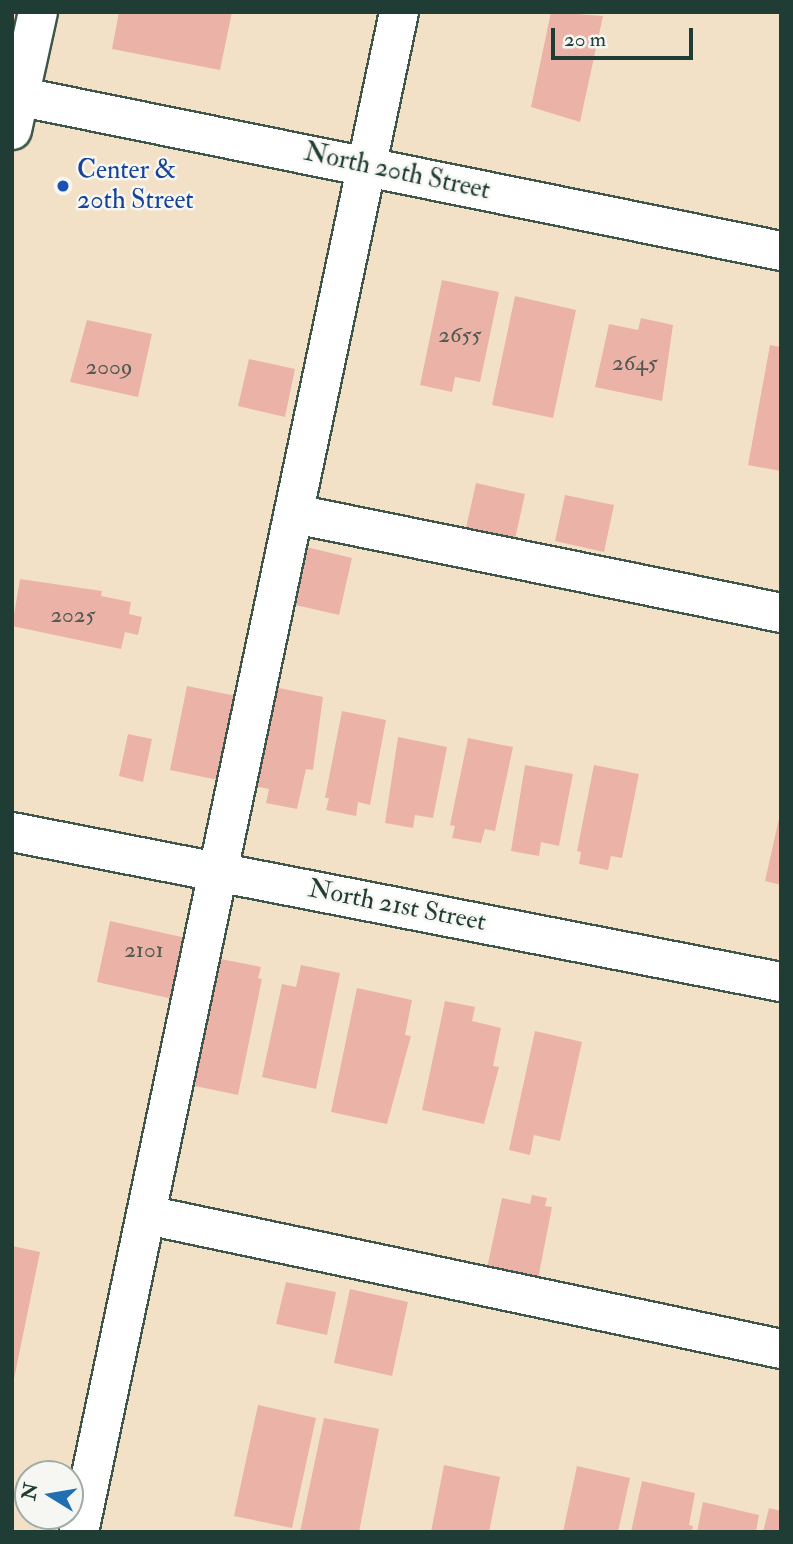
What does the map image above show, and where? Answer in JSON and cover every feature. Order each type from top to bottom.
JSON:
[{"type":"street","points":[[15,107],[38,12]]},
{"type":"street","points":[[79,1532],[148,1215],[217,871],[295,514],[364,165],[398,12]]},
{"type":"street","name":"North 20th Street","points":[[15,107],[364,165],[781,251]]},
{"type":"street","points":[[295,514],[781,612]]},
{"type":"street","name":"North 21st Street","points":[[12,832],[781,982]]},
{"type":"street","points":[[148,1215],[781,1349]]},
{"type":"building","points":[[119,12],[232,12],[220,70],[112,49]]},
{"type":"building","points":[[551,12],[603,16],[580,122],[531,107]]},
{"type":"building","points":[[442,280],[499,292],[480,382],[455,377],[452,392],[420,385]]},
{"type":"building","points":[[515,296],[576,310],[553,418],[492,405]]},
{"type":"building","points":[[641,318],[673,325],[662,401],[595,387],[609,324],[638,330]]},
{"type":"building","points":[[87,320],[152,334],[138,397],[70,382]]},
{"type":"building","points":[[770,345],[781,347],[781,471],[748,465]]},
{"type":"building","points":[[249,359],[295,369],[285,417],[238,406]]},
{"type":"building","points":[[476,483],[525,494],[515,539],[466,528]]},
{"type":"building","points":[[565,495],[614,505],[604,552],[555,541]]},
{"type":"building","points":[[302,546],[352,558],[339,615],[291,604]]},
{"type":"building","points":[[20,579],[102,591],[101,596],[131,602],[129,614],[142,617],[138,635],[125,632],[121,649],[12,626]]},
{"type":"building","points":[[187,686],[236,696],[218,780],[170,770]]},
{"type":"building","points":[[274,687],[323,697],[313,770],[306,769],[297,809],[266,803],[269,789],[254,786]]},
{"type":"building","points":[[342,711],[386,720],[370,805],[358,802],[356,816],[326,810],[329,798],[325,798]]},
{"type":"building","points":[[128,734],[152,739],[143,782],[119,776]]},
{"type":"building","points":[[398,737],[447,747],[433,818],[415,815],[413,828],[385,823]]},
{"type":"building","points":[[468,738],[513,747],[495,831],[485,829],[481,843],[452,838],[455,826],[450,825]]},
{"type":"building","points":[[525,765],[573,774],[559,846],[541,842],[539,856],[511,851]]},
{"type":"building","points":[[594,765],[639,774],[622,858],[611,856],[608,870],[579,864],[581,852],[577,851]]},
{"type":"building","points":[[781,815],[781,885],[765,881]]},
{"type":"building","points":[[110,921],[186,938],[173,999],[97,982]]},
{"type":"building","points":[[221,959],[261,967],[258,978],[262,979],[238,1095],[190,1085],[214,970],[219,971]]},
{"type":"building","points":[[301,965],[340,973],[316,1089],[262,1077],[282,984],[296,987]]},
{"type":"building","points":[[357,988],[412,1000],[405,1035],[411,1036],[387,1124],[331,1112]]},
{"type":"building","points":[[445,1001],[475,1007],[472,1021],[501,1028],[493,1066],[499,1067],[484,1124],[422,1110]]},
{"type":"building","points":[[535,1031],[582,1042],[560,1141],[534,1135],[530,1155],[509,1150]]},
{"type":"building","points":[[532,1195],[547,1198],[545,1206],[552,1207],[538,1279],[487,1268],[502,1198],[530,1204]]},
{"type":"building","points":[[12,1246],[40,1252],[13,1384],[12,1384]]},
{"type":"building","points":[[286,1282],[336,1292],[327,1335],[276,1324]]},
{"type":"building","points":[[350,1289],[408,1302],[392,1376],[334,1363]]},
{"type":"building","points":[[258,1405],[316,1418],[292,1528],[234,1516]]},
{"type":"building","points":[[324,1418],[379,1429],[359,1532],[300,1532]]},
{"type":"building","points":[[444,1465],[500,1477],[489,1532],[431,1532]]},
{"type":"building","points":[[577,1466],[630,1478],[618,1532],[563,1532]]},
{"type":"building","points":[[642,1481],[695,1493],[689,1525],[693,1526],[692,1532],[631,1532]]},
{"type":"building","points":[[703,1502],[759,1515],[756,1532],[697,1532]]},
{"type":"building","points":[[769,1508],[781,1511],[781,1532],[763,1532]]},
{"type":"place","name":"Center & 20th Street","points":[[63,186]]}]
